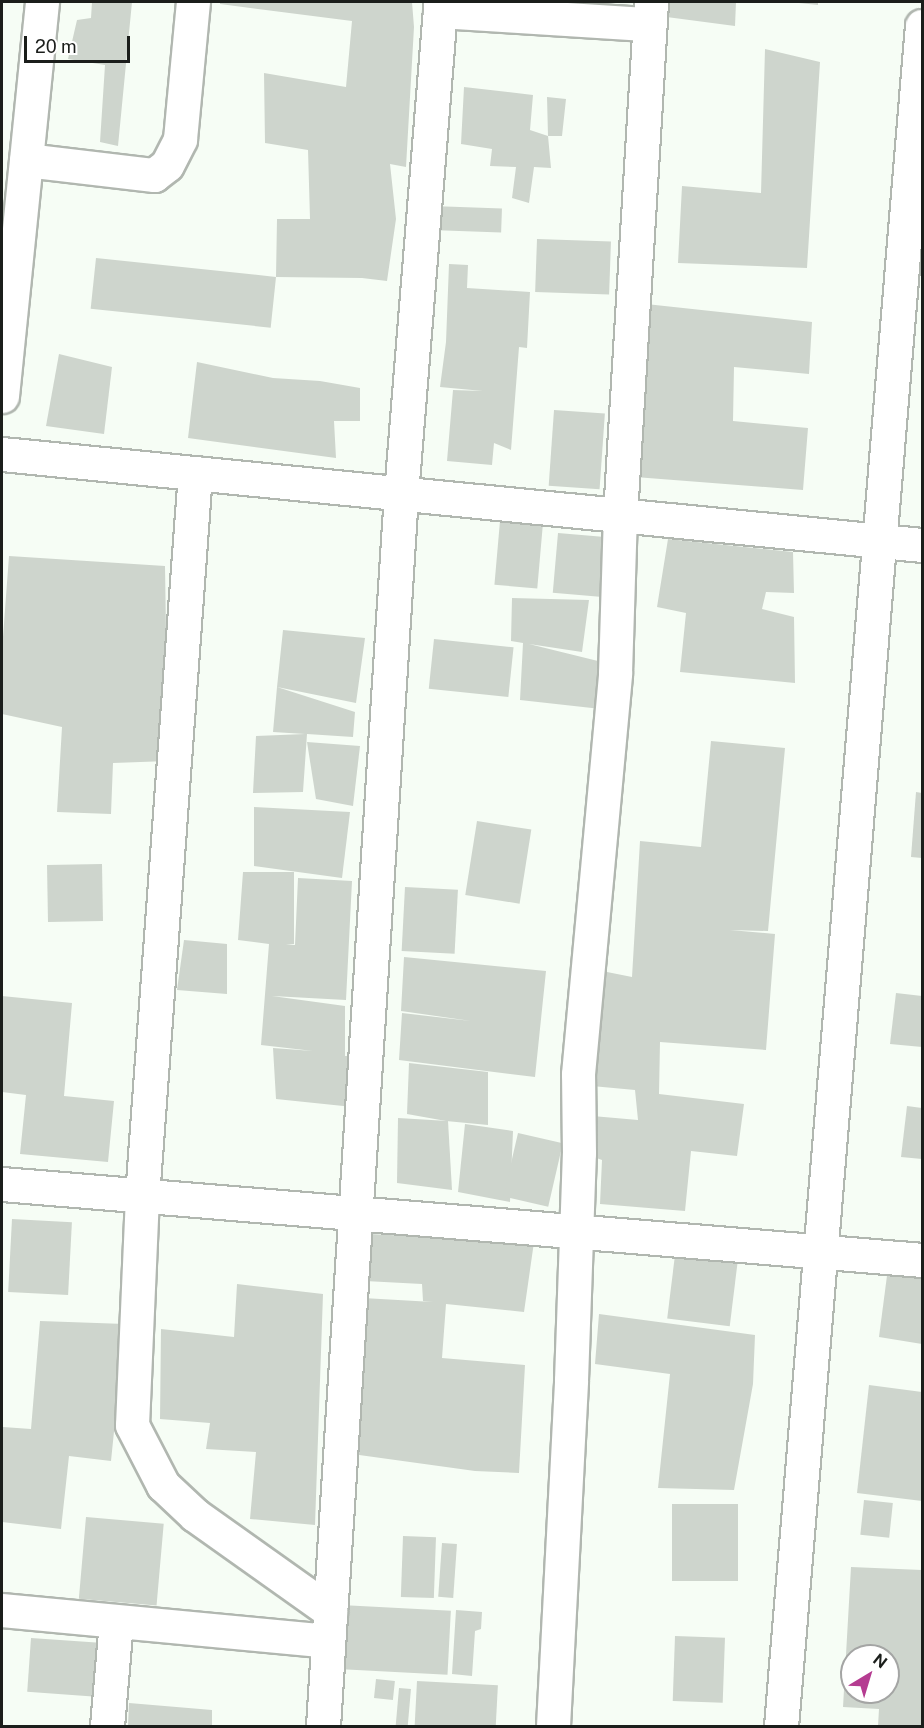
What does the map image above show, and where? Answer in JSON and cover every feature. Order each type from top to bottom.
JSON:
[{"type":"street","points":[[2,396],[42,2]]},
{"type":"street","points":[[26,160],[154,175],[167,165],[180,139],[182,128],[193,2]]},
{"type":"street","points":[[323,1726],[355,1213],[376,927],[401,494],[441,6],[650,13],[621,515],[615,673],[578,1074],[577,1231],[553,1726]]},
{"type":"street","points":[[781,1726],[922,26]]},
{"type":"street","points":[[2,454],[922,545]]},
{"type":"street","points":[[195,473],[142,1196],[132,1425],[163,1485],[195,1515],[329,1626]]},
{"type":"street","points":[[2,1184],[922,1260]]},
{"type":"street","points":[[2,1610],[116,1621],[329,1626]]},
{"type":"street","points":[[107,1726],[116,1621]]},
{"type":"building","points":[[92,2],[132,2],[118,146],[100,142],[105,65],[68,59],[77,20],[91,18]]},
{"type":"building","points":[[220,2],[412,2],[414,27],[406,167],[390,164],[396,219],[387,281],[362,278],[276,277],[277,219],[310,219],[308,150],[265,143],[264,73],[346,87],[352,21],[220,4]]},
{"type":"building","points":[[661,2],[736,2],[735,26],[659,16]]},
{"type":"building","points":[[818,2],[818,5],[799,3]]},
{"type":"building","points":[[765,49],[820,62],[807,268],[678,263],[682,186],[761,193]]},
{"type":"building","points":[[464,87],[533,95],[530,130],[548,136],[551,168],[534,167],[529,203],[512,198],[516,167],[490,166],[492,149],[461,144]]},
{"type":"building","points":[[547,97],[566,99],[562,136],[548,136]]},
{"type":"building","points":[[432,206],[502,208],[501,232],[431,230]]},
{"type":"building","points":[[537,239],[611,242],[609,295],[535,292]]},
{"type":"building","points":[[96,258],[276,277],[271,328],[91,309]]},
{"type":"building","points":[[449,264],[468,265],[467,288],[530,292],[527,348],[519,347],[511,450],[494,443],[492,465],[447,461],[453,390],[483,391],[440,387],[446,342]]},
{"type":"building","points":[[646,304],[812,322],[809,374],[734,367],[733,421],[808,428],[803,490],[635,477]]},
{"type":"building","points":[[59,354],[112,367],[104,434],[46,426]]},
{"type":"building","points":[[197,362],[273,378],[320,381],[360,388],[360,421],[334,421],[336,458],[188,438]]},
{"type":"building","points":[[554,410],[605,414],[600,489],[549,486]]},
{"type":"building","points":[[500,521],[543,525],[537,589],[494,585]]},
{"type":"building","points":[[558,533],[605,537],[600,597],[553,593]]},
{"type":"building","points":[[668,539],[793,552],[794,593],[766,592],[762,609],[794,617],[795,683],[680,672],[686,613],[657,607]]},
{"type":"building","points":[[9,556],[165,566],[168,761],[113,763],[111,814],[57,812],[62,727],[2,714],[2,650]]},
{"type":"building","points":[[512,598],[589,600],[582,652],[529,644],[602,662],[601,709],[520,700],[523,643],[511,641]]},
{"type":"building","points":[[283,630],[365,638],[356,703],[277,687]]},
{"type":"building","points":[[434,639],[514,647],[508,697],[429,689]]},
{"type":"building","points":[[277,687],[355,712],[353,737],[307,734],[303,792],[253,793],[256,736],[305,734],[273,732]]},
{"type":"building","points":[[711,741],[785,748],[768,931],[730,930],[775,934],[766,1050],[660,1042],[659,1094],[744,1104],[737,1156],[691,1151],[685,1211],[600,1204],[602,1160],[580,1152],[581,1115],[638,1120],[635,1090],[581,1085],[602,971],[632,977],[640,841],[701,847]]},
{"type":"building","points":[[307,742],[360,746],[353,806],[316,799]]},
{"type":"building","points":[[916,792],[922,793],[922,858],[911,857]]},
{"type":"building","points":[[254,807],[350,812],[342,878],[254,866]]},
{"type":"building","points":[[477,821],[531,830],[520,904],[465,895]]},
{"type":"building","points":[[102,864],[103,921],[48,922],[47,865]]},
{"type":"building","points":[[243,872],[294,872],[294,944],[286,945],[295,945],[298,878],[352,881],[346,1000],[272,996],[345,1006],[345,1056],[356,1056],[353,1107],[276,1099],[273,1048],[313,1051],[261,1045],[269,944],[238,940]]},
{"type":"building","points":[[405,887],[458,890],[455,954],[402,951]]},
{"type":"building","points":[[184,940],[227,944],[227,994],[177,990]]},
{"type":"building","points":[[404,957],[546,971],[535,1077],[399,1060],[402,1013],[471,1021],[401,1011]]},
{"type":"building","points":[[896,993],[922,996],[922,1047],[890,1044]]},
{"type":"building","points":[[2,996],[72,1003],[64,1096],[114,1101],[108,1162],[20,1154],[26,1095],[2,1092]]},
{"type":"building","points":[[409,1063],[488,1072],[488,1125],[407,1114]]},
{"type":"building","points":[[907,1106],[922,1108],[922,1159],[901,1157]]},
{"type":"building","points":[[398,1118],[448,1121],[452,1190],[397,1183]]},
{"type":"building","points":[[465,1124],[513,1131],[510,1202],[458,1192]]},
{"type":"building","points":[[518,1133],[563,1143],[548,1207],[503,1196]]},
{"type":"building","points":[[12,1219],[72,1222],[68,1295],[8,1292]]},
{"type":"building","points":[[369,1234],[534,1242],[524,1312],[446,1304],[442,1358],[525,1365],[519,1473],[475,1471],[352,1454],[363,1298],[433,1302],[423,1301],[422,1284],[365,1281]]},
{"type":"building","points":[[675,1255],[738,1263],[730,1326],[667,1319]]},
{"type":"building","points":[[888,1268],[922,1273],[922,1344],[879,1337]]},
{"type":"building","points":[[237,1284],[323,1294],[315,1525],[250,1519],[256,1452],[206,1449],[210,1423],[160,1419],[161,1329],[234,1337]]},
{"type":"building","points":[[599,1314],[755,1335],[753,1384],[734,1490],[658,1488],[670,1374],[595,1364]]},
{"type":"building","points":[[40,1321],[125,1324],[111,1461],[69,1456],[61,1529],[2,1522],[3,1427],[31,1429]]},
{"type":"building","points":[[869,1385],[922,1392],[922,1501],[857,1493]]},
{"type":"building","points":[[864,1500],[893,1503],[889,1538],[860,1535]]},
{"type":"building","points":[[672,1504],[738,1504],[738,1581],[672,1581]]},
{"type":"building","points":[[86,1517],[164,1524],[157,1605],[79,1599]]},
{"type":"building","points":[[403,1536],[436,1537],[434,1598],[401,1597]]},
{"type":"building","points":[[442,1543],[457,1544],[453,1598],[438,1597]]},
{"type":"building","points":[[851,1567],[922,1570],[922,1726],[878,1726],[879,1709],[843,1707],[843,1704],[900,1704],[900,1644],[847,1644]]},
{"type":"building","points":[[341,1605],[451,1611],[447,1675],[338,1669]]},
{"type":"building","points":[[456,1610],[482,1612],[481,1629],[475,1631],[472,1676],[452,1674]]},
{"type":"building","points":[[675,1636],[725,1638],[723,1703],[673,1701]]},
{"type":"building","points":[[31,1638],[107,1643],[103,1697],[27,1692]]},
{"type":"building","points":[[376,1679],[395,1681],[393,1700],[374,1698]]},
{"type":"building","points":[[417,1681],[498,1685],[496,1726],[415,1726]]},
{"type":"building","points":[[399,1688],[411,1689],[408,1726],[396,1726]]},
{"type":"building","points":[[129,1703],[212,1710],[212,1726],[128,1726]]}]
